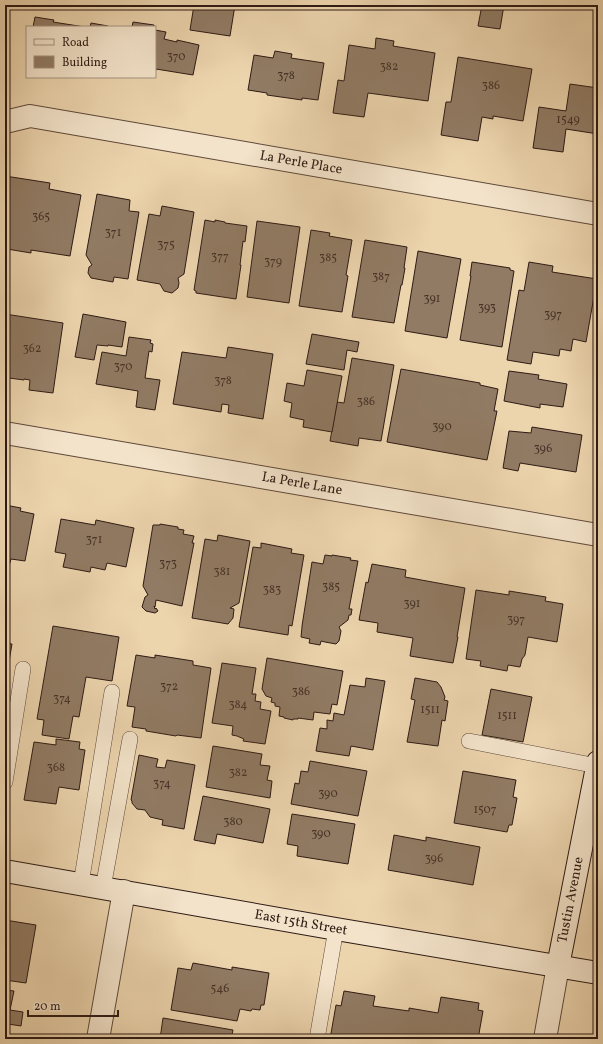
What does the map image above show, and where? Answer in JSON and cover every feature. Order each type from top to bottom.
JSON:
[{"type":"street","name":"La Perle Place","points":[[5,122],[30,116],[598,214]]},
{"type":"street","name":"La Perle Lane","points":[[5,433],[598,535]]},
{"type":"street","name":"Tustin Avenue","points":[[545,1039],[598,764]]},
{"type":"street","name":"East 15th Street","points":[[5,871],[598,973]]},
{"type":"street","points":[[98,1039],[114,889]]},
{"type":"lane","points":[[5,782],[23,669]]},
{"type":"lane","points":[[81,884],[112,692]]},
{"type":"lane","points":[[114,889],[130,739]]},
{"type":"lane","points":[[469,741],[598,764]]},
{"type":"lane","points":[[317,1039],[336,929]]},
{"type":"building","points":[[194,5],[235,5],[230,36],[190,30]]},
{"type":"building","points":[[482,5],[504,5],[500,29],[478,26]]},
{"type":"building","points":[[35,17],[54,20],[53,22],[79,26],[33,26]]},
{"type":"building","points":[[133,22],[154,25],[154,26],[132,26]]},
{"type":"building","points":[[91,23],[108,26],[90,26]]},
{"type":"building","points":[[156,30],[166,32],[164,39],[177,42],[177,40],[199,45],[193,75],[156,69]]},
{"type":"building","points":[[376,38],[394,41],[393,46],[435,53],[428,101],[368,93],[364,117],[333,113],[338,80],[344,81],[349,45],[375,49]]},
{"type":"building","points":[[275,51],[292,54],[291,58],[324,63],[318,100],[302,98],[302,100],[267,95],[267,93],[248,90],[254,55],[273,58]]},
{"type":"building","points":[[458,57],[532,69],[523,121],[493,116],[493,119],[482,117],[478,141],[441,135],[446,102],[451,102]]},
{"type":"building","points":[[570,84],[598,88],[598,134],[566,129],[563,152],[533,148],[539,107],[566,111]]},
{"type":"building","points":[[5,176],[50,183],[49,189],[81,195],[70,256],[31,250],[31,253],[7,249],[8,239],[5,239]]},
{"type":"building","points":[[97,194],[130,200],[129,211],[139,212],[128,279],[114,277],[113,282],[91,278],[88,273],[89,267],[92,265],[86,255]]},
{"type":"building","points":[[162,206],[194,212],[184,274],[178,278],[178,288],[172,293],[164,291],[160,284],[137,280],[149,214],[160,216]]},
{"type":"building","points":[[205,220],[215,222],[215,220],[247,226],[245,242],[243,241],[236,299],[196,293],[194,290]]},
{"type":"building","points":[[257,221],[300,227],[289,303],[247,297]]},
{"type":"building","points":[[311,230],[330,233],[329,236],[352,240],[342,312],[299,306]]},
{"type":"building","points":[[365,240],[407,247],[405,268],[394,323],[352,317]]},
{"type":"building","points":[[418,251],[461,259],[447,338],[405,331]]},
{"type":"building","points":[[472,262],[510,268],[510,270],[514,271],[502,347],[460,340]]},
{"type":"building","points":[[529,262],[553,266],[552,272],[597,279],[586,342],[573,339],[571,351],[560,349],[559,356],[533,352],[531,364],[507,360],[519,290],[524,291]]},
{"type":"building","points":[[5,314],[63,323],[53,393],[29,390],[30,380],[9,378],[9,376],[5,376]]},
{"type":"building","points":[[83,314],[126,322],[122,347],[97,345],[94,360],[75,357]]},
{"type":"building","points":[[312,334],[359,342],[357,352],[347,350],[344,370],[306,364]]},
{"type":"building","points":[[129,337],[151,340],[150,343],[153,344],[152,352],[149,351],[145,378],[160,380],[155,410],[136,407],[138,391],[96,384],[102,352],[126,356]]},
{"type":"building","points":[[228,347],[273,354],[263,419],[228,413],[229,405],[222,404],[221,412],[173,404],[182,352],[226,358]]},
{"type":"building","points":[[352,358],[394,365],[381,441],[359,438],[358,446],[330,441],[337,402],[344,403]]},
{"type":"building","points":[[401,369],[480,383],[480,385],[498,389],[494,411],[497,411],[487,460],[387,442]]},
{"type":"building","points":[[307,370],[342,376],[332,432],[303,427],[304,420],[290,417],[292,403],[284,401],[287,383],[304,386]]},
{"type":"building","points":[[509,371],[539,375],[538,379],[567,384],[563,407],[540,404],[540,408],[504,401]]},
{"type":"building","points":[[532,427],[582,435],[576,472],[520,463],[518,471],[503,468],[509,431],[531,433]]},
{"type":"building","points":[[5,505],[21,508],[20,511],[34,514],[25,561],[11,559],[7,573],[5,573]]},
{"type":"building","points":[[61,519],[95,525],[96,520],[134,528],[126,567],[107,563],[105,570],[91,567],[90,572],[63,567],[66,554],[55,552]]},
{"type":"building","points":[[160,524],[178,527],[178,529],[184,530],[183,534],[194,536],[192,543],[194,543],[182,606],[156,600],[155,607],[154,606],[158,611],[155,613],[146,611],[142,607],[145,597],[148,595],[143,586],[153,525]]},
{"type":"building","points":[[218,535],[250,541],[239,603],[230,608],[234,609],[233,618],[228,624],[192,618],[205,539],[217,541]]},
{"type":"building","points":[[261,543],[292,549],[291,553],[304,555],[292,626],[289,625],[288,635],[239,627],[253,547],[261,548]]},
{"type":"building","points":[[325,555],[351,558],[350,560],[358,561],[349,609],[352,609],[351,615],[349,615],[348,620],[339,627],[341,631],[339,641],[336,644],[321,641],[320,645],[309,643],[310,639],[301,637],[312,562],[323,564]]},
{"type":"building","points":[[372,564],[406,570],[405,577],[465,588],[453,663],[410,656],[413,638],[377,632],[378,623],[359,620],[366,582],[368,583]]},
{"type":"building","points":[[476,590],[509,595],[509,591],[546,597],[545,601],[563,604],[557,642],[528,637],[525,655],[522,659],[520,667],[508,665],[507,671],[480,666],[481,661],[466,659]]},
{"type":"building","points":[[53,626],[119,637],[112,681],[86,677],[79,717],[73,716],[69,739],[42,735],[44,720],[37,719]]},
{"type":"building","points":[[5,643],[12,644],[5,685]]},
{"type":"building","points":[[136,655],[155,658],[155,655],[193,661],[193,665],[211,668],[201,738],[176,736],[132,727],[135,707],[127,706]]},
{"type":"building","points":[[267,658],[343,671],[337,705],[332,704],[330,714],[314,712],[313,720],[298,718],[293,720],[279,716],[280,707],[275,706],[275,703],[271,702],[272,698],[266,696],[262,689]]},
{"type":"building","points":[[222,663],[256,668],[252,694],[256,694],[255,701],[261,702],[260,709],[271,711],[265,744],[243,741],[244,739],[232,735],[233,726],[212,723]]},
{"type":"building","points":[[366,678],[385,681],[373,750],[351,746],[349,756],[316,751],[320,728],[327,729],[327,720],[333,721],[334,713],[344,715],[350,685],[365,687]]},
{"type":"building","points":[[415,678],[437,682],[445,697],[444,700],[448,701],[445,721],[442,720],[438,746],[407,742],[415,700],[411,699]]},
{"type":"building","points":[[491,689],[532,697],[523,742],[482,735]]},
{"type":"building","points":[[56,739],[80,742],[79,749],[85,750],[79,790],[59,787],[56,804],[24,800],[34,742],[56,745]]},
{"type":"building","points":[[213,746],[262,754],[260,765],[270,766],[267,780],[272,781],[270,798],[206,787]]},
{"type":"building","points":[[139,755],[158,759],[156,767],[165,768],[167,760],[195,765],[184,829],[162,825],[163,820],[150,817],[145,810],[137,809],[132,803],[131,800]]},
{"type":"building","points":[[310,761],[367,771],[358,816],[291,804],[295,783],[299,784],[301,771],[308,772]]},
{"type":"building","points":[[463,771],[516,780],[513,797],[517,798],[512,825],[509,825],[507,832],[454,823]]},
{"type":"building","points":[[203,796],[270,809],[263,843],[217,834],[215,844],[194,840]]},
{"type":"building","points":[[292,814],[355,824],[348,864],[297,856],[298,846],[287,844]]},
{"type":"building","points":[[394,835],[426,841],[426,837],[480,847],[473,885],[388,870]]},
{"type":"building","points":[[5,920],[36,925],[26,983],[5,980]]},
{"type":"building","points":[[193,963],[232,970],[232,967],[269,973],[264,1005],[261,1005],[260,1010],[252,1009],[251,1011],[240,1009],[237,1021],[171,1010],[178,968],[191,970]]},
{"type":"building","points":[[5,990],[14,991],[10,1010],[23,1012],[21,1026],[8,1024],[6,1039]]},
{"type":"building","points":[[344,991],[375,996],[373,1006],[409,1011],[409,1008],[438,1013],[441,997],[479,1003],[478,1010],[483,1011],[478,1039],[330,1039],[336,1005],[341,1006]]},
{"type":"building","points":[[163,1018],[233,1030],[231,1039],[160,1039]]}]
